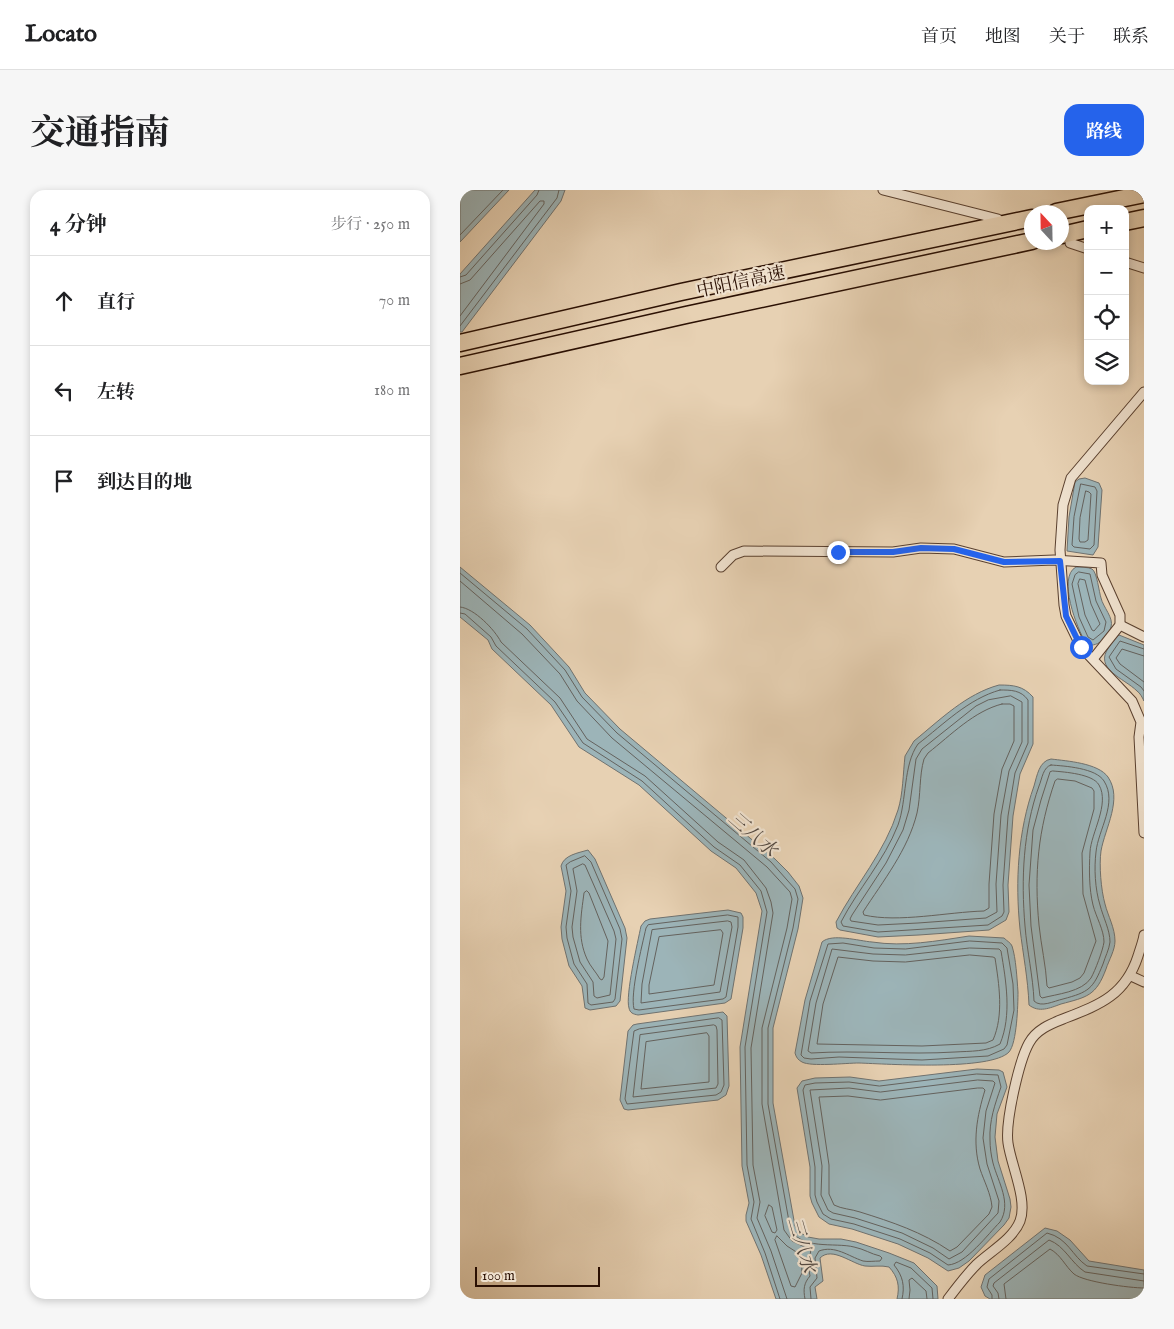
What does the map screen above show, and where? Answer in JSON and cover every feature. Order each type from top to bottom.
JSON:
[{"type":"highway","points":[[1069,209],[1144,194]]},
{"type":"highway","points":[[1129,221],[1144,218]]},
{"type":"highway","name":"中阳信高速","points":[[460,343],[608,309],[1024,220]]},
{"type":"highway","points":[[1069,238],[1084,232]]},
{"type":"highway","name":"中阳信高速","points":[[460,366],[1024,243]]},
{"type":"street","points":[[883,190],[998,219]]},
{"type":"street","points":[[1069,240],[1084,247]]},
{"type":"street","points":[[1129,263],[1144,268]]},
{"type":"street","points":[[1144,392],[1071,478],[1062,510],[1060,561],[1066,616],[1077,642],[1132,701],[1142,716],[1139,737],[1144,833]]},
{"type":"street","points":[[721,567],[733,555],[749,551],[893,552],[921,548],[954,549],[1004,562],[1060,561],[1101,563],[1102,575],[1120,615],[1120,625],[1092,660]]},
{"type":"street","points":[[1120,625],[1144,637]]},
{"type":"street","points":[[948,1299],[973,1269],[999,1247],[1019,1222],[1021,1202],[1007,1130],[1019,1073],[1029,1042],[1042,1029],[1102,1002],[1113,994],[1130,976],[1144,934]]},
{"type":"street","points":[[1130,976],[1144,982]]},
{"type":"water","points":[[460,190],[509,190],[460,242]]},
{"type":"water","points":[[535,190],[565,190],[561,201],[462,332],[460,332],[460,274]]},
{"type":"water","points":[[1085,478],[1099,483],[1102,490],[1098,547],[1093,555],[1067,551],[1069,517],[1075,482]]},
{"type":"water","name":"三八水","points":[[460,567],[530,625],[569,667],[585,693],[620,729],[775,859],[799,886],[803,898],[798,929],[773,1028],[773,1103],[795,1226],[799,1232],[808,1237],[856,1242],[914,1263],[937,1286],[938,1299],[897,1299],[897,1282],[889,1267],[860,1265],[830,1254],[820,1258],[823,1281],[815,1287],[817,1299],[776,1299],[761,1255],[746,1221],[749,1203],[742,1166],[740,1047],[762,911],[756,893],[736,868],[711,851],[639,785],[579,747],[551,705],[492,649],[488,640],[460,617]]},
{"type":"water","points":[[1076,567],[1088,568],[1094,571],[1102,601],[1112,624],[1108,635],[1093,645],[1086,643],[1082,636],[1068,592],[1068,581]]},
{"type":"water","points":[[1119,635],[1144,645],[1144,701],[1138,692],[1107,667],[1105,655],[1114,639]]},
{"type":"water","points":[[999,685],[1018,687],[1026,690],[1033,697],[1033,744],[1020,774],[1013,816],[1008,885],[1009,912],[1006,920],[989,930],[919,935],[878,937],[840,930],[837,928],[836,922],[886,840],[898,810],[905,756],[914,741],[965,701],[976,694]]},
{"type":"water","points":[[1047,760],[1073,762],[1097,769],[1108,777],[1112,786],[1114,795],[1112,814],[1101,851],[1100,870],[1101,885],[1106,909],[1113,927],[1115,944],[1102,978],[1090,994],[1049,1008],[1037,1009],[1029,1005],[1020,929],[1018,893],[1019,856],[1024,821],[1039,770]]},
{"type":"water","points":[[588,850],[595,859],[625,928],[627,938],[620,1001],[616,1006],[590,1010],[585,1008],[582,986],[569,966],[561,927],[566,891],[561,866],[568,857]]},
{"type":"water","points":[[728,910],[741,913],[743,917],[743,928],[731,999],[725,1003],[638,1015],[633,1014],[628,1002],[630,981],[641,926],[645,921]]},
{"type":"water","points":[[969,936],[1004,938],[1012,946],[1018,998],[1014,1041],[1009,1052],[999,1058],[982,1062],[938,1065],[813,1064],[802,1062],[797,1058],[795,1053],[805,1000],[822,942],[826,939],[846,938],[908,944]]},
{"type":"water","points":[[723,1012],[727,1016],[729,1086],[726,1095],[718,1100],[624,1109],[620,1100],[628,1031],[633,1025]]},
{"type":"water","points":[[977,1069],[999,1070],[1003,1072],[1007,1087],[997,1114],[995,1137],[998,1161],[1011,1207],[1009,1218],[1004,1225],[969,1261],[959,1268],[948,1271],[928,1258],[898,1244],[852,1229],[829,1224],[819,1217],[810,1196],[810,1167],[797,1088],[802,1081],[815,1078],[850,1077],[879,1081]]},
{"type":"water","points":[[1045,1228],[1057,1231],[1070,1240],[1089,1261],[1144,1270],[1144,1299],[990,1299],[985,1296],[981,1287],[985,1275]]},
{"type":"tunnel","points":[[1015,225],[1024,228]]},
{"type":"route","points":[[838,552],[893,552],[921,548],[954,549],[1004,562],[1060,561],[1066,616],[1081,647]]}]
